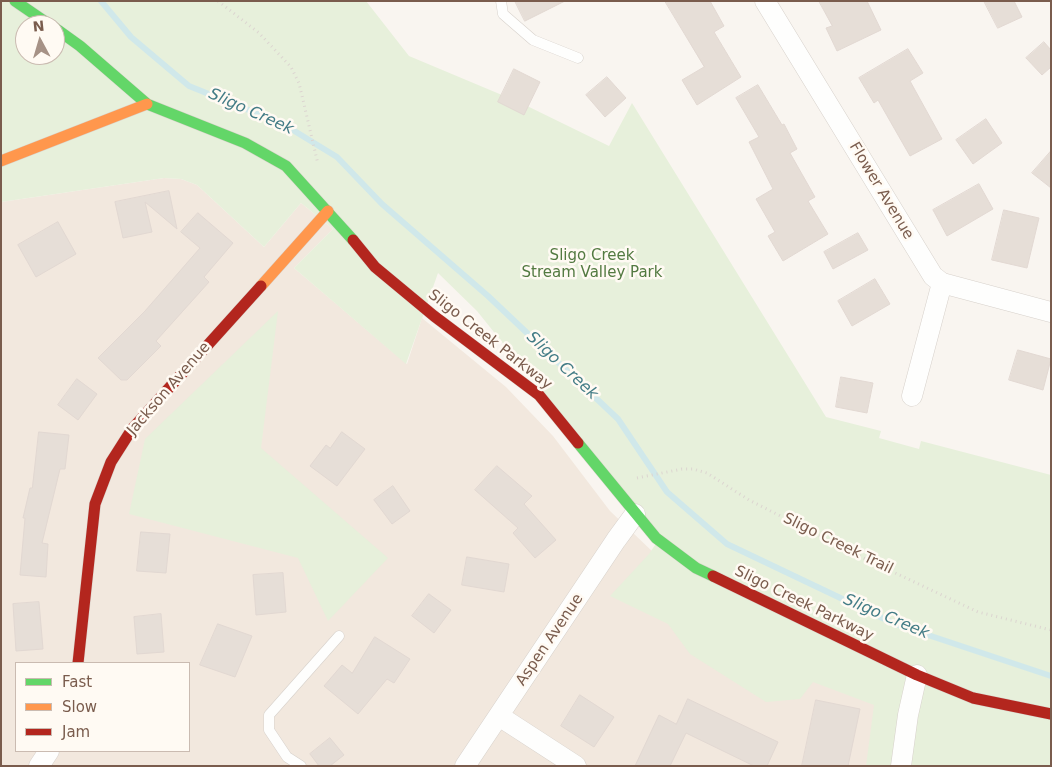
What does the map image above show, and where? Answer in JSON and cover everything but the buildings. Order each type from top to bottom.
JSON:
[{"type":"street","points":[[15,1],[35,15]]},
{"type":"street","name":"Flower Avenue","points":[[765,1],[933,276],[942,283]]},
{"type":"street","name":"Sligo Creek Parkway","points":[[65,35],[147,104],[245,143],[286,166],[376,267],[434,316],[539,395],[656,538],[696,568],[917,675],[973,698],[1051,714]]},
{"type":"street","points":[[1,161],[147,104]]},
{"type":"street","name":"Jackson Avenue","points":[[78,662],[95,504],[111,462],[132,429],[328,211]]},
{"type":"street","points":[[912,396],[942,283],[1051,312]]},
{"type":"street","name":"Aspen Avenue","points":[[465,766],[635,514]]},
{"type":"street","points":[[901,766],[908,715],[917,675]]},
{"type":"street","points":[[499,716],[576,766]]},
{"type":"street","points":[[39,766],[48,752]]},
{"type":"lane","points":[[501,1],[503,14],[533,40],[578,58]]},
{"type":"lane","points":[[301,766],[287,757],[270,730],[269,715],[339,636]]},
{"type":"path","points":[[218,1],[259,33],[291,67],[299,84],[318,164]]},
{"type":"path","name":"Sligo Creek Trail","points":[[628,479],[693,468],[707,472],[748,500],[978,612],[1051,630]]},
{"type":"shaded area","points":[[164,178],[181,179],[197,185],[264,247],[301,203],[333,229],[294,268],[407,364],[422,318],[506,387],[553,436],[610,511],[654,553],[1051,766],[1,766],[1,202]]},
{"type":"green space","name":"Sligo Creek Stream Valley Park","points":[[1,1],[366,1],[409,56],[521,103],[609,146],[632,103],[826,417],[881,431],[879,438],[919,449],[921,441],[1051,475],[1051,766],[866,766],[874,705],[813,682],[800,699],[766,702],[690,654],[668,624],[610,596],[649,554],[661,536],[649,525],[477,311],[438,273],[406,364],[294,268],[333,229],[301,203],[264,247],[197,185],[181,179],[164,178],[1,202]]},
{"type":"green space","points":[[278,311],[261,448],[388,558],[328,621],[298,558],[129,514],[145,439]]},
{"type":"waterway","name":"Sligo Creek","points":[[101,1],[131,37],[189,86],[283,124],[337,157],[382,204],[488,296],[618,419],[667,492],[727,544],[895,624],[1051,676]]},
{"type":"traffic: fast","points":[[15,1],[35,15]]},
{"type":"traffic: fast","points":[[65,35],[147,104],[245,143],[286,166],[353,240]]},
{"type":"traffic: fast","points":[[578,443],[656,538],[696,568],[713,576]]},
{"type":"traffic: slow","points":[[1,161],[147,104]]},
{"type":"traffic: slow","points":[[261,286],[328,211]]},
{"type":"traffic: jam","points":[[353,240],[375,267],[434,316],[539,395],[578,443]]},
{"type":"traffic: jam","points":[[78,662],[95,504],[111,462],[132,429],[261,286]]},
{"type":"traffic: jam","points":[[713,576],[917,675],[973,698],[1051,714]]}]
